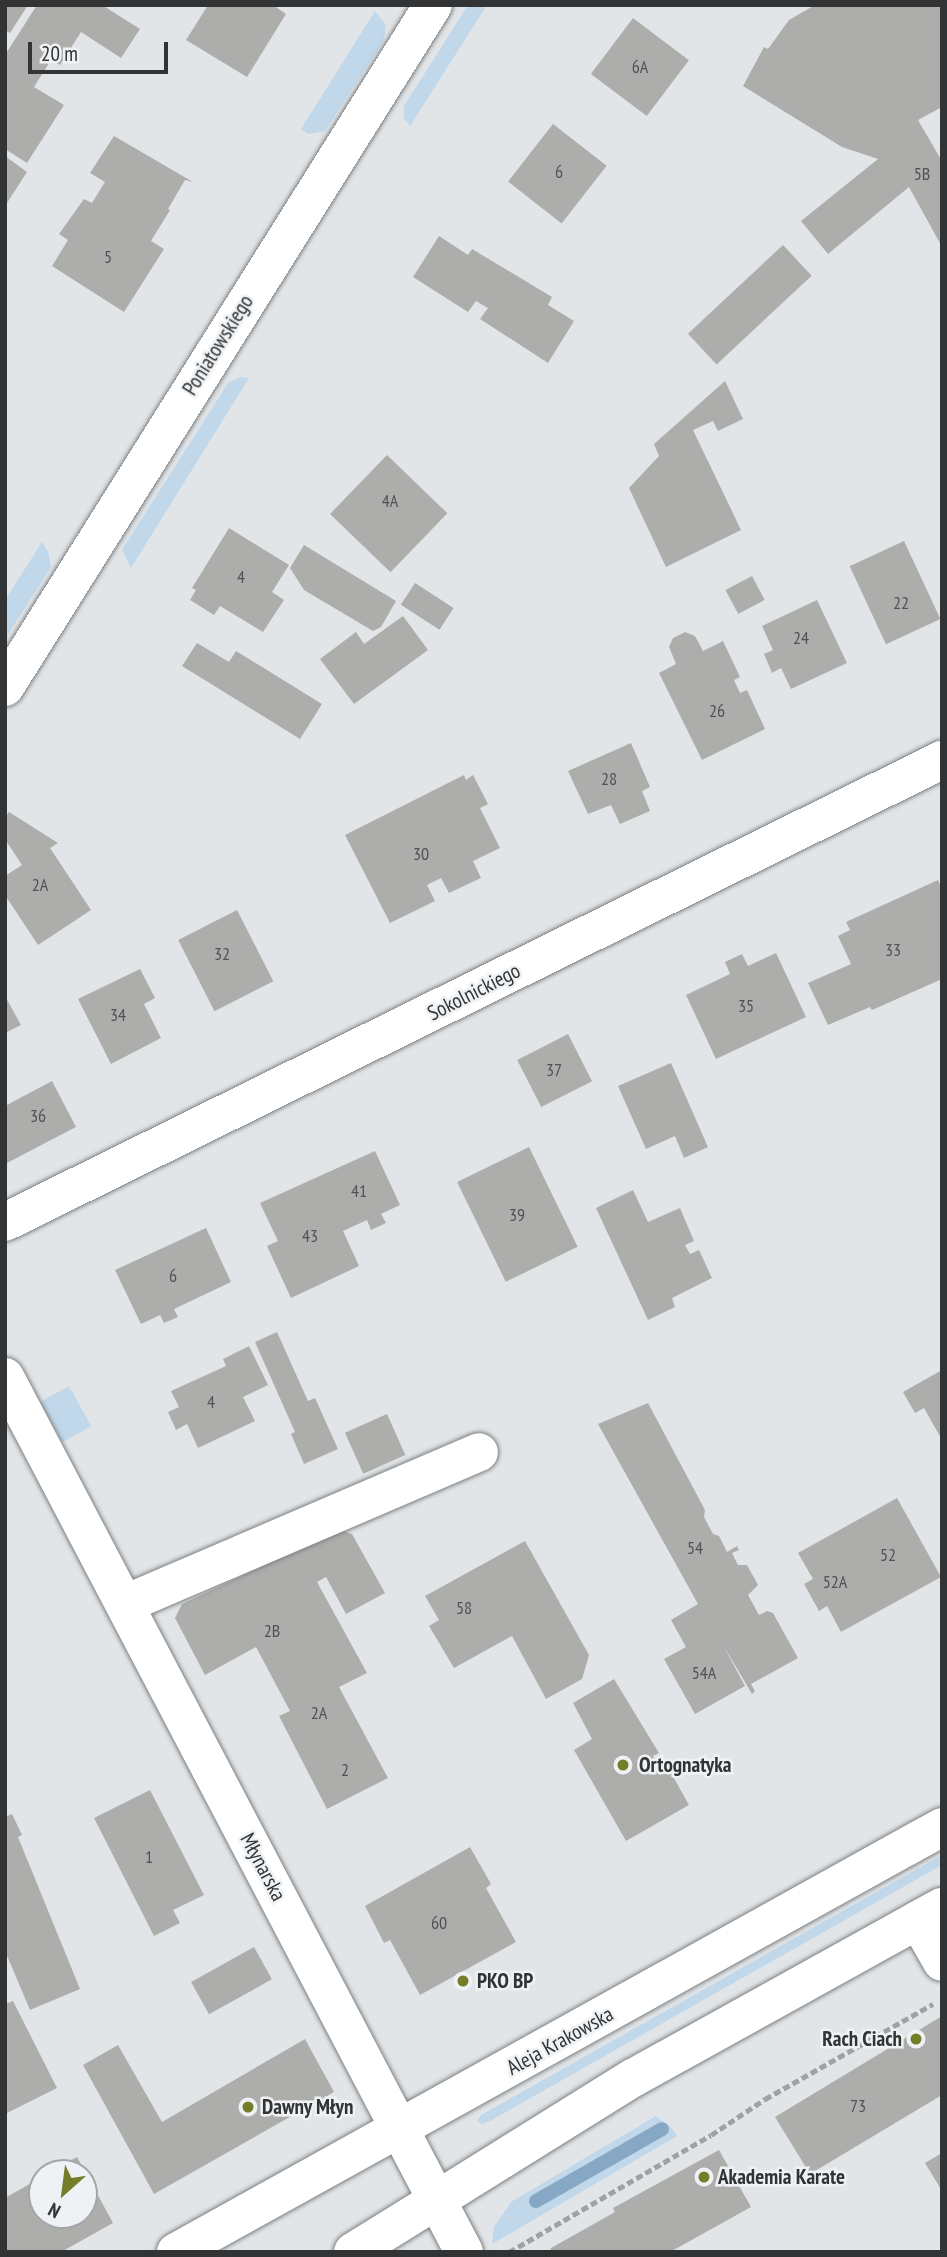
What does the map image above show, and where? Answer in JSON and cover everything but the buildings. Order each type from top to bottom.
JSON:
[{"type":"street","name":"Poniatowskiego","points":[[5,687],[433,5]]},
{"type":"street","name":"Sokolnickiego","points":[[5,1222],[942,760]]},
{"type":"street","name":"Młynarska","points":[[5,1377],[464,2252]]},
{"type":"street","points":[[125,1605],[479,1452]]},
{"type":"street","name":"Aleja Krakowska","points":[[176,2252],[399,2131],[942,1827]]},
{"type":"street","points":[[354,2252],[633,2078],[930,1913],[942,1962]]},
{"type":"path","points":[[509,2252],[711,2136],[765,2099],[940,2001]]},
{"type":"shaded area","points":[[468,5],[487,5],[410,126],[404,118],[404,106]]},
{"type":"shaded area","points":[[375,11],[386,25],[384,40],[325,131],[308,134],[301,129]]},
{"type":"shaded area","points":[[240,377],[249,378],[131,568],[122,550],[228,383]]},
{"type":"shaded area","points":[[42,542],[48,551],[51,567],[5,639],[5,600]]},
{"type":"shaded area","points":[[69,1386],[91,1426],[62,1442],[40,1402]]},
{"type":"shaded area","points":[[942,1855],[942,1865],[490,2121],[482,2124],[477,2121],[481,2115]]},
{"type":"shaded area","points":[[656,2116],[671,2127],[677,2136],[492,2244],[494,2227],[511,2202]]},
{"type":"waterway","points":[[536,2201],[662,2129]]},
{"type":"place","name":"Ortognatyka","points":[[623,1765]]},
{"type":"place","name":"PKO BP","points":[[463,1981]]},
{"type":"place","name":"Rach Ciach","points":[[916,2039]]},
{"type":"place","name":"Dawny Młyn","points":[[248,2107]]},
{"type":"place","name":"Akademia Karate","points":[[704,2177]]}]
